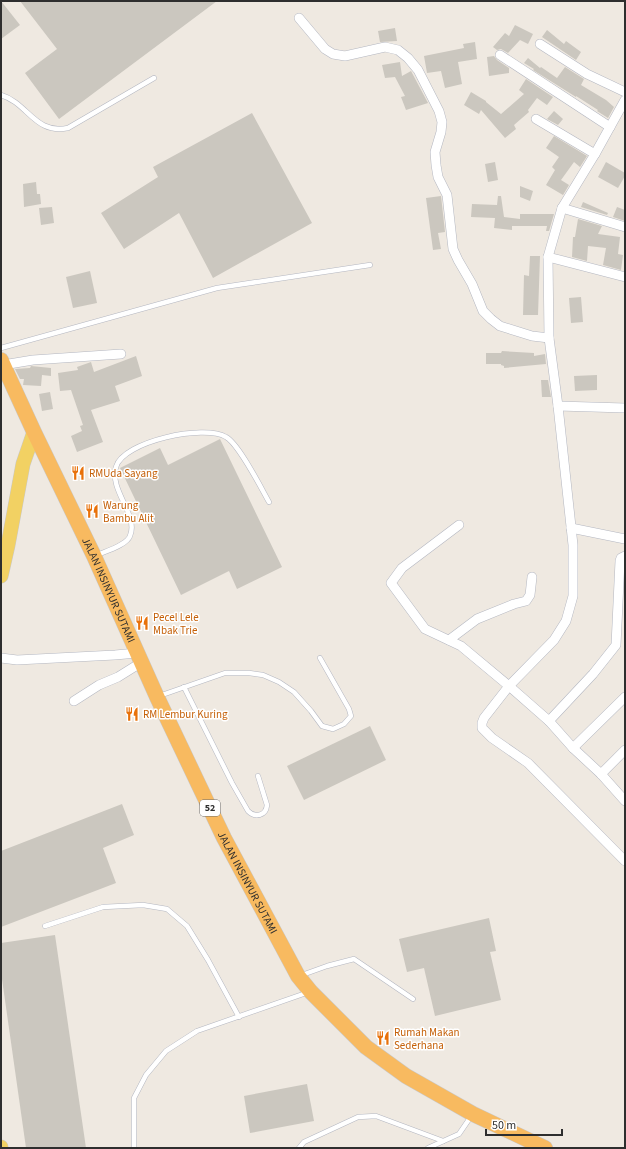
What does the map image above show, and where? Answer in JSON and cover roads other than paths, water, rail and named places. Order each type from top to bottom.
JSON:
[{"type":"highway","name":"JALAN INSINYUR SUTAMI","points":[[2,364],[94,556],[224,838],[298,976],[311,992],[366,1047],[406,1076],[473,1114],[545,1148]]},
{"type":"main road","points":[[1,576],[23,464],[34,432]]},
{"type":"street","points":[[299,18],[325,49],[333,54],[345,56],[385,47],[398,50],[408,58],[418,70],[439,111],[442,122],[441,132],[435,152],[436,165],[438,177],[447,195],[453,249],[458,260],[472,284],[484,311],[490,319],[500,326],[532,336],[549,338]]},
{"type":"street","points":[[540,44],[587,74],[625,92]]},
{"type":"street","points":[[500,55],[610,127]]},
{"type":"street","points":[[625,100],[595,154],[562,208],[548,257],[549,338],[573,545],[573,596],[566,621],[554,640],[509,686],[484,718],[482,723],[482,728],[492,738],[528,763],[625,861]]},
{"type":"street","points":[[536,119],[595,154]]},
{"type":"street","points":[[562,208],[625,227]]},
{"type":"street","points":[[548,257],[625,277]]},
{"type":"street","points":[[2,364],[33,360],[121,354]]},
{"type":"street","points":[[558,406],[625,408]]},
{"type":"street","points":[[459,525],[402,568],[391,583],[425,630],[461,646],[509,686],[549,721],[625,801]]},
{"type":"street","points":[[571,528],[625,539]]},
{"type":"street","points":[[549,721],[593,674],[616,645],[620,562],[621,558],[625,556]]},
{"type":"street","points":[[448,640],[478,619],[514,604],[526,601],[530,595],[532,577]]},
{"type":"street","points":[[616,645],[625,648]]},
{"type":"street","points":[[1,658],[18,660],[115,656],[140,657]]},
{"type":"street","points":[[74,701],[99,685],[118,677],[140,657]]},
{"type":"street","points":[[573,748],[625,697]]},
{"type":"street","points":[[601,774],[625,750]]},
{"type":"lane","points":[[1,95],[8,97],[15,102],[43,126],[59,130],[68,128],[154,78]]},
{"type":"lane","points":[[1,348],[217,288],[370,265]]},
{"type":"lane","points":[[94,556],[122,545],[130,539],[132,530],[130,519],[118,492],[116,466],[122,458],[154,440],[196,432],[215,433],[227,437],[240,452],[269,502]]},
{"type":"lane","points":[[158,697],[225,673],[249,672],[263,675],[279,682],[294,692],[322,726],[333,729],[344,724],[351,716],[349,709],[320,658]]},
{"type":"lane","points":[[184,687],[232,783],[248,811],[256,816],[267,810],[267,805],[258,776]]},
{"type":"lane","points":[[44,926],[103,907],[143,905],[167,909],[187,926],[208,960],[239,1017]]},
{"type":"lane","points":[[298,976],[354,959],[414,999]]},
{"type":"lane","points":[[134,1148],[134,1098],[146,1075],[166,1051],[197,1031],[311,992]]},
{"type":"lane","points":[[428,1148],[459,1134],[473,1114]]},
{"type":"lane","points":[[299,1148],[304,1142],[358,1117],[376,1116],[443,1141]]},
{"type":"place","name":"RMUda Sayang","points":[[78,473]]},
{"type":"place","name":"Warung Bambu Alit","points":[[92,511]]},
{"type":"place","name":"Pecel Lele Mbak Trie","points":[[142,623]]},
{"type":"place","name":"RM Lembur Kuring","points":[[132,714]]},
{"type":"place","name":"Rumah Makan Sederhana","points":[[383,1038]]}]
